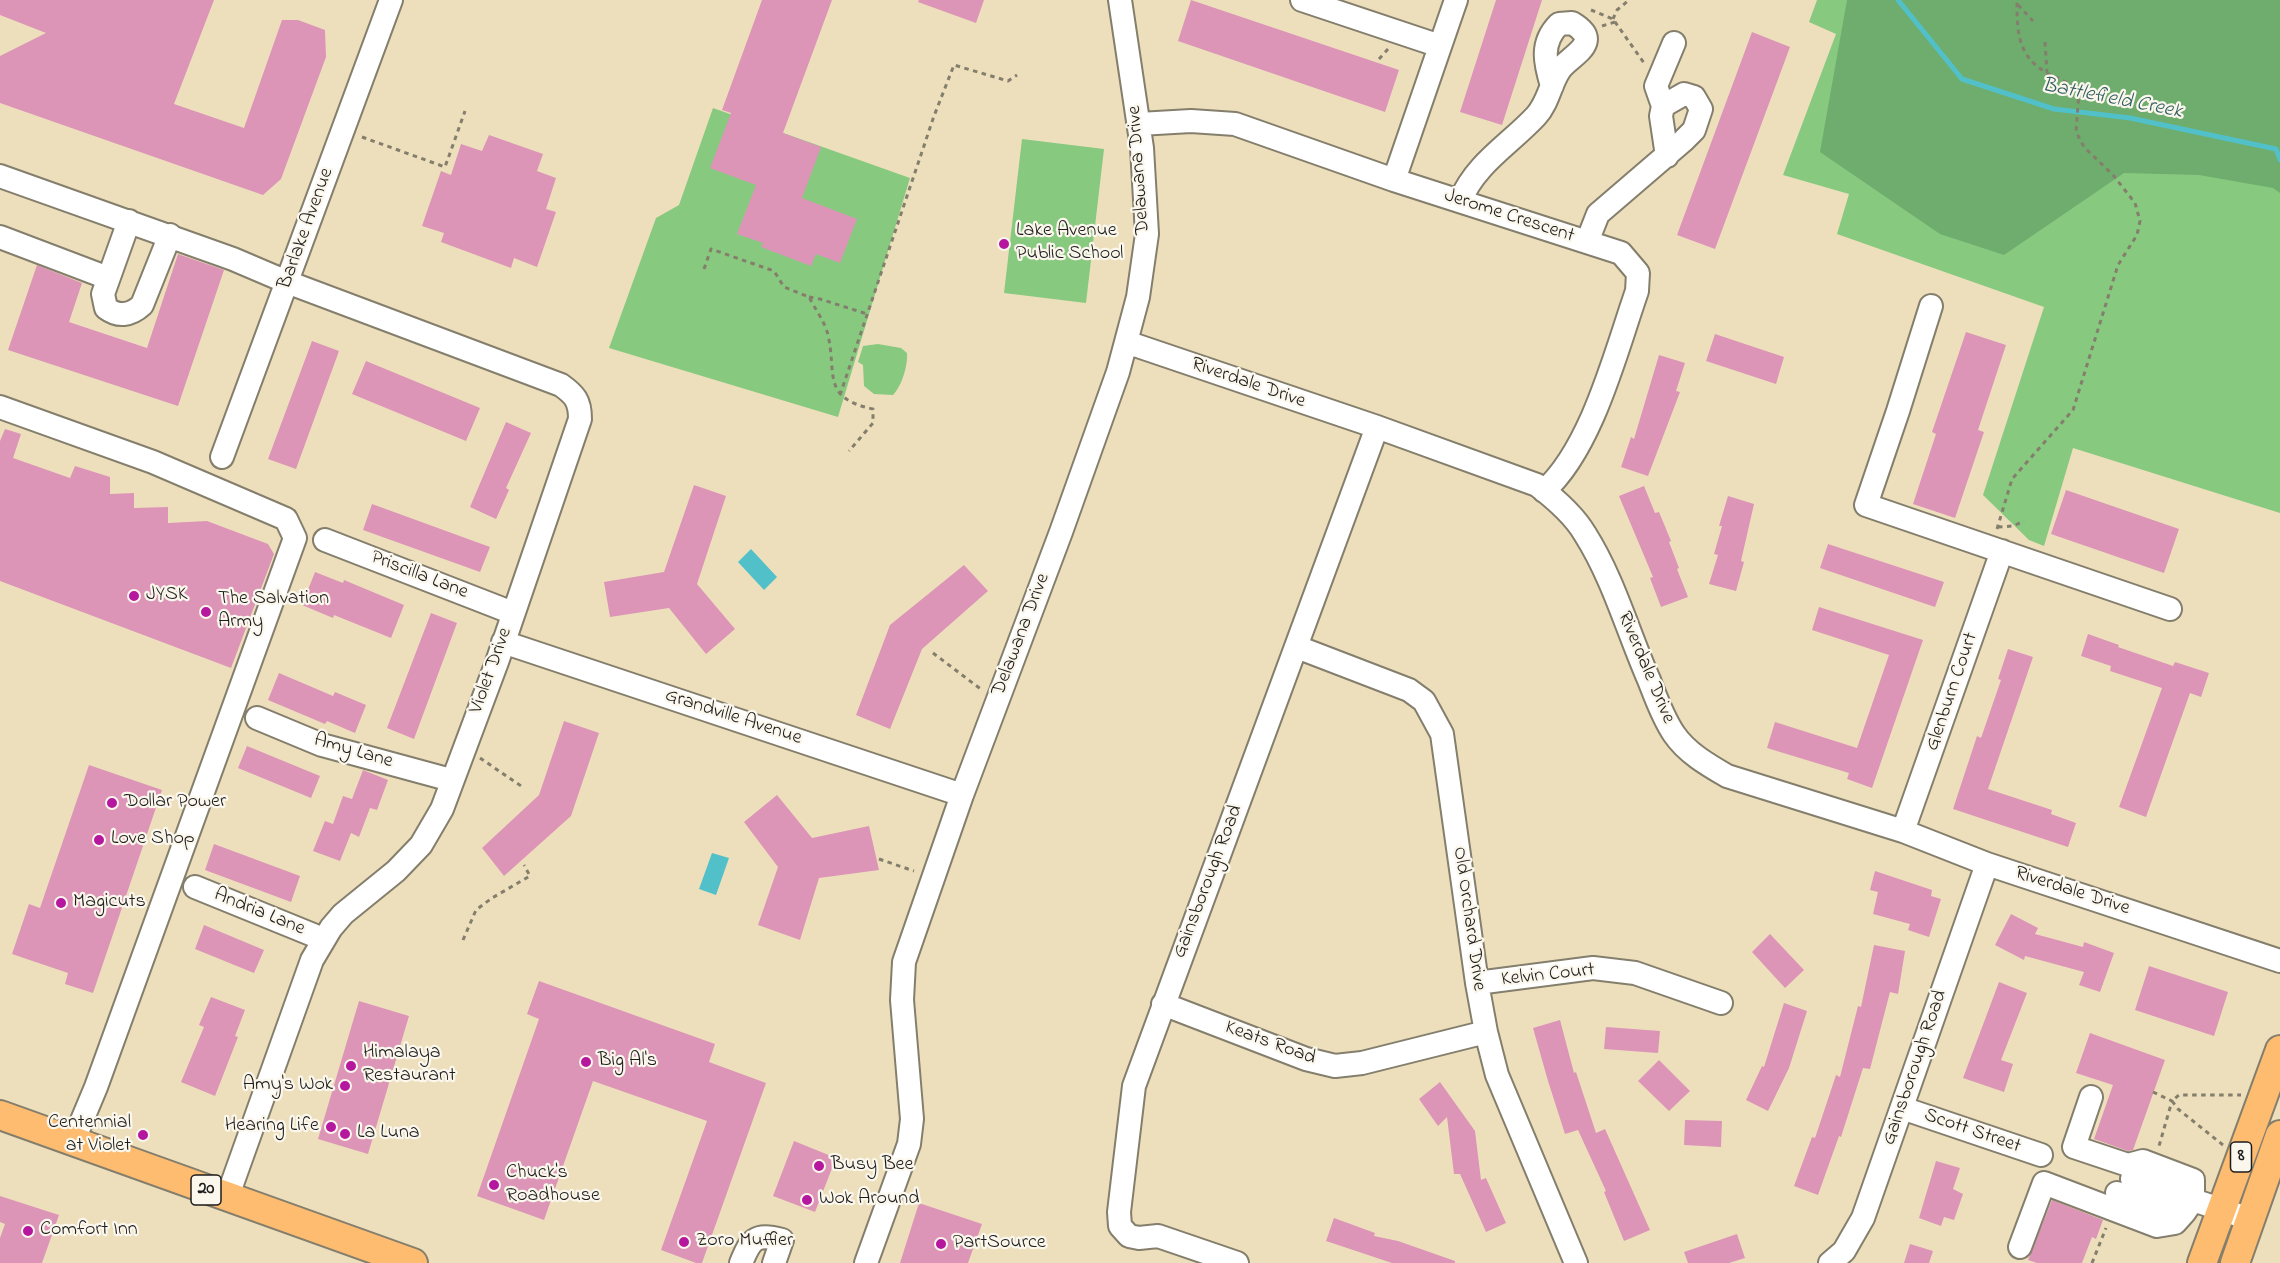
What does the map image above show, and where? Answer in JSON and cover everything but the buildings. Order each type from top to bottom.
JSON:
[{"type":"main road","name":"8","points":[[2202,1263],[2280,1050]]},
{"type":"main road","name":"20","points":[[0,1115],[413,1263]]},
{"type":"main road","name":"8","points":[[2235,1263],[2280,1136]]},
{"type":"street","name":"Barlake Avenue","points":[[222,457],[391,0]]},
{"type":"street","name":"Delawana Drive","points":[[866,1263],[909,1144],[912,1119],[902,1000],[904,962],[962,795],[1061,532],[1118,372],[1138,297],[1147,234],[1140,124],[1120,0]]},
{"type":"street","points":[[1302,0],[1440,46]]},
{"type":"street","points":[[1394,180],[1456,0]]},
{"type":"street","points":[[1667,156],[1661,116],[1664,106],[1656,86],[1674,43]]},
{"type":"street","points":[[1460,201],[1468,183],[1477,172],[1537,115],[1546,102],[1552,86]]},
{"type":"street","points":[[1587,242],[1598,214],[1694,130],[1701,109],[1695,97],[1684,94],[1664,106]]},
{"type":"street","name":"Jerome Crescent","points":[[1140,124],[1191,121],[1235,124],[1394,180],[1621,253],[1638,273],[1637,291],[1590,424],[1563,469],[1544,491]]},
{"type":"street","name":"Violet Drive","points":[[0,176],[170,235],[287,282],[561,385],[575,396],[580,406],[580,419],[442,809],[421,845],[396,871],[344,914],[323,939],[309,965],[227,1198]]},
{"type":"street","points":[[129,221],[103,294],[106,308],[113,314],[123,315],[134,312],[141,305],[170,235]]},
{"type":"street","points":[[0,237],[108,278]]},
{"type":"street","points":[[1931,306],[1866,505],[2170,609]]},
{"type":"street","name":"Riverdale Drive","points":[[1126,342],[1377,427],[1537,486],[1544,491],[1585,533],[1600,561],[1659,705],[1673,733],[1706,763],[1736,780],[1903,831],[1987,864],[2280,961]]},
{"type":"street","points":[[0,408],[153,462],[286,519],[295,538],[100,1077],[73,1142]]},
{"type":"street","name":"Gainsborough Road","points":[[1237,1263],[1158,1236],[1139,1238],[1129,1236],[1120,1226],[1120,1201],[1134,1086],[1162,1004],[1297,647],[1377,427]]},
{"type":"street","name":"Priscilla Lane","points":[[325,540],[513,613]]},
{"type":"street","name":"Glenburn Court","points":[[1903,831],[2002,551]]},
{"type":"street","name":"Grandville Avenue","points":[[503,642],[962,795]]},
{"type":"street","name":"Old Orchard Drive","points":[[1297,647],[1409,690],[1424,701],[1442,734],[1486,1032],[1497,1075],[1576,1263]]},
{"type":"street","name":"Amy Lane","points":[[257,717],[322,745],[451,780]]},
{"type":"street","name":"Gainsborough Road","points":[[1830,1263],[1844,1251],[1863,1218],[1987,864]]},
{"type":"street","name":"Andria Lane","points":[[195,887],[323,939]]},
{"type":"street","name":"Kelvin Court","points":[[1477,983],[1593,968],[1635,972],[1721,1003]]},
{"type":"street","name":"Keats Road","points":[[1162,1004],[1306,1059],[1335,1066],[1362,1063],[1486,1032]]},
{"type":"street","points":[[2091,1097],[2074,1147],[2128,1165],[2143,1161],[2193,1180],[2188,1207],[2175,1223],[2157,1226],[2121,1194]]},
{"type":"street","name":"Scott Street","points":[[1902,1108],[2041,1155]]},
{"type":"street","points":[[2020,1247],[2044,1183],[2121,1194],[2188,1207],[2222,1208],[2250,1219]]},
{"type":"street","points":[[741,1263],[748,1246],[754,1239],[765,1236],[782,1240],[774,1263]]},
{"type":"path","points":[[1613,19],[1617,10],[1629,0]]},
{"type":"path","points":[[2017,2],[2033,21]]},
{"type":"path","points":[[2002,551],[1992,541],[2012,479],[2073,410],[2118,265],[2137,235],[2140,220],[2135,203],[2113,176],[2084,147],[2076,132],[2079,94],[2073,86],[2047,73],[2027,55],[2018,39],[2017,2]]},
{"type":"path","points":[[1591,10],[1613,19],[1657,82]]},
{"type":"path","points":[[2045,42],[2047,73]]},
{"type":"path","points":[[840,395],[934,116],[954,64],[1008,81],[1017,75]]},
{"type":"path","points":[[343,130],[445,167],[465,111]]},
{"type":"path","points":[[704,269],[711,249],[774,271],[784,287],[867,314]]},
{"type":"path","points":[[809,297],[828,333],[833,381],[840,395],[873,409],[873,423],[849,451]]},
{"type":"path","points":[[1998,527],[2013,526],[2024,521]]},
{"type":"path","points":[[933,653],[998,701]]},
{"type":"path","points":[[464,747],[524,788]]},
{"type":"path","points":[[879,859],[933,878]]},
{"type":"path","points":[[463,940],[476,910],[531,876],[524,865]]},
{"type":"path","points":[[2153,1092],[2172,1101],[2178,1109],[2240,1159]]},
{"type":"path","points":[[2153,1165],[2172,1101],[2179,1095],[2263,1096]]},
{"type":"path","points":[[2092,1263],[2121,1194]]},
{"type":"green space","points":[[1817,0],[2280,0],[2280,513],[2073,448],[2044,546],[2029,540],[1983,495],[2044,307],[1837,234],[1849,194],[1783,175],[1836,34],[1809,22]]},
{"type":"green space","points":[[1847,0],[2280,0],[2280,193],[2273,188],[2199,175],[2124,173],[2004,255],[1940,234],[1820,152]]},
{"type":"green space","points":[[713,108],[910,178],[838,417],[609,348],[656,218],[679,205]]},
{"type":"green space","points":[[1022,139],[1104,149],[1086,303],[1004,293]]},
{"type":"green space","points":[[878,344],[901,348],[907,353],[904,375],[893,395],[874,394],[864,386],[863,365],[858,362],[863,346]]},
{"type":"water","points":[[751,549],[777,577],[764,590],[738,562]]},
{"type":"water","points":[[712,853],[729,858],[716,895],[699,889]]},
{"type":"waterway","name":"Battlefield Creek","points":[[1898,0],[1962,79],[2054,109],[2130,118],[2276,149],[2280,160]]},
{"type":"place","name":"Lake Avenue Public School","points":[[1004,244]]},
{"type":"place","name":"JYSK","points":[[134,596]]},
{"type":"place","name":"The Salvation Army","points":[[206,612]]},
{"type":"place","name":"Dollar Power","points":[[112,803]]},
{"type":"place","name":"Love Shop","points":[[99,840]]},
{"type":"place","name":"Magicuts","points":[[61,903]]},
{"type":"place","name":"Big Al's","points":[[586,1062]]},
{"type":"place","name":"Himalaya Restaurant","points":[[351,1066]]},
{"type":"place","name":"Amy's Wok","points":[[345,1086]]},
{"type":"place","name":"Hearing Life","points":[[331,1127]]},
{"type":"place","name":"La Luna","points":[[345,1134]]},
{"type":"place","name":"Centennial at Violet","points":[[143,1135]]},
{"type":"place","name":"Busy Bee","points":[[819,1166]]},
{"type":"place","name":"Chuck's Roadhouse","points":[[494,1185]]},
{"type":"place","name":"Wok Around","points":[[807,1200]]},
{"type":"place","name":"Comfort Inn","points":[[28,1231]]},
{"type":"place","name":"Zoro Muffler","points":[[684,1242]]},
{"type":"place","name":"PartSource","points":[[941,1244]]}]
